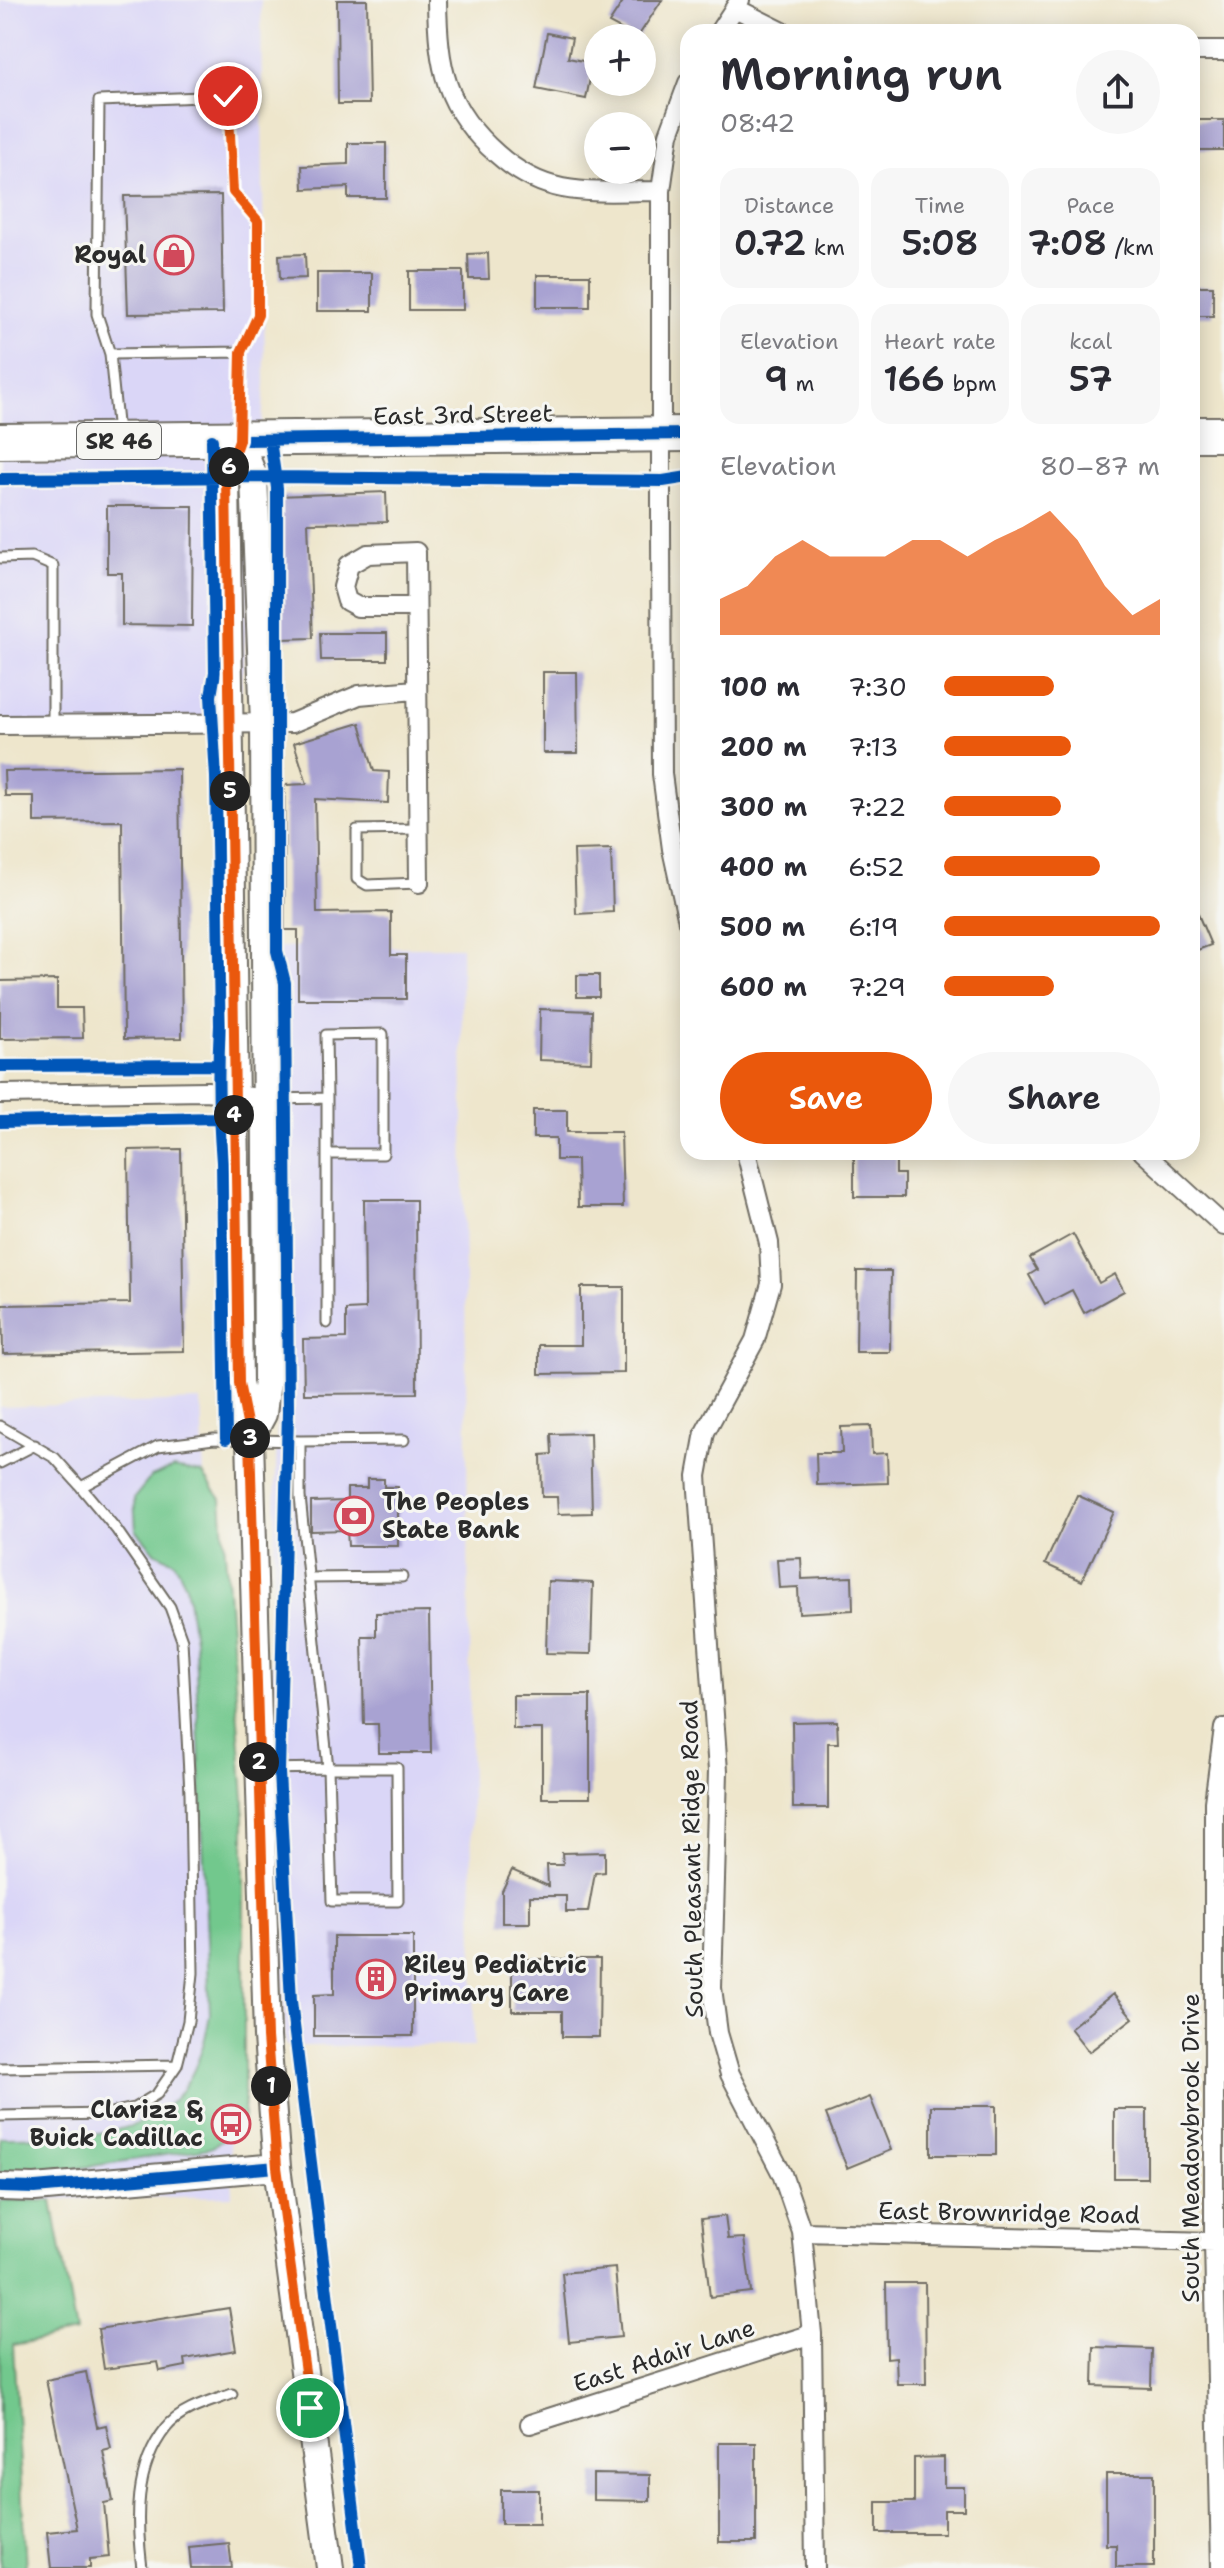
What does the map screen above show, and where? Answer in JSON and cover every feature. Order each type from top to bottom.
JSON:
[{"type":"highway","name":"East 3rd Street","points":[[0,441],[675,434]]},
{"type":"highway","points":[[1200,434],[1224,434]]},
{"type":"street","points":[[437,0],[439,41],[447,89],[466,125],[504,160],[539,182],[564,188],[661,191]]},
{"type":"street","points":[[724,24],[737,4],[770,24]]},
{"type":"street","points":[[1200,51],[1224,51]]},
{"type":"street","points":[[680,104],[669,134],[661,191],[675,434],[662,774],[680,886]]},
{"type":"street","points":[[239,440],[226,477],[239,1383],[250,1438],[267,2037],[277,2167],[330,2568]]},
{"type":"street","points":[[239,440],[254,477],[264,723],[267,1380],[263,1414],[250,1438]]},
{"type":"street","points":[[416,607],[358,607],[347,601],[343,587],[349,565],[368,554],[416,552],[419,883]]},
{"type":"street","points":[[0,725],[292,723],[359,695],[415,690]]},
{"type":"street","points":[[0,1094],[233,1093],[266,1099]]},
{"type":"street","name":"South Pleasant Ridge Road","points":[[748,1160],[769,1243],[771,1284],[755,1340],[705,1432],[697,1476],[718,1771],[712,1988],[718,2033],[730,2074],[782,2174],[802,2232],[812,2334],[815,2568]]},
{"type":"street","points":[[1152,1160],[1224,1226]]},
{"type":"street","name":"South Meadowbrook Drive","points":[[1221,2568],[1214,2242],[1220,1864],[1214,1802],[1224,1728]]},
{"type":"street","points":[[0,2187],[35,2188],[277,2167]]},
{"type":"street","name":"East Brownridge Road","points":[[802,2232],[1214,2242]]},
{"type":"street","name":"East Adair Lane","points":[[530,2424],[812,2334]]},
{"type":"lane","points":[[119,441],[110,354],[97,314],[99,101],[228,96],[233,192],[258,221],[258,315],[241,352],[239,440]]},
{"type":"lane","points":[[110,354],[241,352]]},
{"type":"lane","points":[[0,558],[32,557],[53,566],[53,724]]},
{"type":"lane","points":[[418,829],[357,830],[357,879],[367,885],[419,883]]},
{"type":"lane","points":[[327,1154],[383,1154],[383,1034],[326,1035],[327,1323]]},
{"type":"lane","points":[[266,1099],[327,1098]]},
{"type":"lane","points":[[0,1426],[55,1458],[81,1487],[116,1529],[170,1607],[182,1640],[190,1793],[193,1973],[188,2021],[177,2065],[157,2094],[134,2108],[106,2114],[0,2116]]},
{"type":"lane","points":[[81,1487],[158,1446],[205,1439],[404,1440]]},
{"type":"lane","points":[[259,1770],[328,1768],[397,1768],[398,1901],[332,1901],[328,1768],[300,1497],[300,1441]]},
{"type":"lane","points":[[0,1463],[35,1445]]},
{"type":"lane","points":[[309,1578],[402,1577]]},
{"type":"lane","points":[[0,2068],[177,2065]]},
{"type":"lane","points":[[142,2568],[138,2498],[145,2467],[166,2427],[196,2407],[232,2394]]},
{"type":"shaded area","points":[[0,0],[261,0],[265,383],[238,732],[0,735]]},
{"type":"shaded area","points":[[272,947],[461,947],[474,2046],[286,2046],[269,1759],[277,1429]]},
{"type":"shaded area","points":[[201,1401],[232,2196],[0,2200],[0,1407]]},
{"type":"green space","points":[[173,1468],[202,1473],[221,1499],[244,1799],[244,2117],[230,2136],[210,2148],[40,2174],[0,2173],[0,2137],[108,2132],[137,2124],[163,2110],[183,2088],[199,2057],[210,2014],[195,1646],[186,1585],[174,1561],[156,1553],[136,1530],[134,1498],[151,1477]]},
{"type":"green space","points":[[0,2200],[52,2201],[76,2333],[13,2345],[26,2568],[0,2568]]},
{"type":"building","points":[[337,0],[367,0],[369,104],[338,104]]},
{"type":"building","points":[[624,0],[662,0],[646,24],[609,23]]},
{"type":"building","points":[[547,33],[572,38],[568,58],[584,61],[586,99],[536,89]]},
{"type":"building","points":[[1200,120],[1224,120],[1224,150],[1200,150]]},
{"type":"building","points":[[348,143],[386,143],[386,198],[348,198],[348,187],[303,189],[302,166],[348,164]]},
{"type":"building","name":"Royal","points":[[221,195],[223,313],[128,314],[124,196]]},
{"type":"building","points":[[488,253],[489,279],[469,279],[468,254]]},
{"type":"building","points":[[305,254],[306,278],[280,279],[279,255]]},
{"type":"building","points":[[409,271],[463,271],[463,310],[409,310]]},
{"type":"building","points":[[317,273],[372,273],[372,311],[317,311]]},
{"type":"building","points":[[537,275],[590,275],[590,307],[537,307]]},
{"type":"building","points":[[1200,286],[1213,286],[1213,316],[1200,316]]},
{"type":"building","points":[[386,492],[387,522],[308,523],[313,638],[281,639],[277,496]]},
{"type":"building","points":[[107,506],[193,506],[192,626],[122,625],[122,573],[107,573]]},
{"type":"building","points":[[320,633],[387,633],[387,660],[321,660]]},
{"type":"building","points":[[543,672],[577,672],[578,753],[543,753]]},
{"type":"building","points":[[360,723],[374,771],[389,772],[388,803],[315,799],[317,913],[391,912],[391,955],[406,955],[406,999],[298,999],[298,930],[285,930],[285,785],[307,784],[294,743]]},
{"type":"building","points":[[179,769],[182,1038],[124,1039],[122,821],[34,822],[34,796],[5,796],[4,771]]},
{"type":"building","points":[[611,849],[613,912],[576,914],[574,850]]},
{"type":"building","points":[[1200,919],[1211,945],[1200,949]]},
{"type":"building","points":[[577,975],[599,975],[599,997],[577,997]]},
{"type":"building","points":[[57,980],[57,1008],[82,1008],[83,1038],[0,1039],[0,981]]},
{"type":"building","points":[[540,1009],[592,1011],[591,1062],[539,1060]]},
{"type":"building","points":[[533,1110],[567,1110],[567,1132],[621,1132],[623,1207],[578,1207],[577,1160],[556,1160],[556,1138],[533,1138]]},
{"type":"building","points":[[181,1149],[184,1351],[3,1354],[2,1305],[130,1303],[128,1150]]},
{"type":"building","points":[[854,1160],[896,1160],[896,1174],[904,1174],[904,1197],[854,1197]]},
{"type":"building","points":[[364,1200],[416,1200],[417,1393],[304,1394],[303,1339],[346,1338],[346,1310],[365,1309]]},
{"type":"building","points":[[1073,1234],[1099,1283],[1115,1274],[1124,1291],[1084,1313],[1072,1290],[1045,1304],[1029,1275],[1037,1270],[1030,1258]]},
{"type":"building","points":[[857,1271],[891,1271],[890,1352],[856,1352]]},
{"type":"building","points":[[581,1287],[624,1287],[624,1373],[539,1374],[539,1345],[581,1345]]},
{"type":"building","points":[[871,1426],[872,1454],[887,1453],[888,1483],[817,1485],[816,1453],[842,1453],[841,1427]]},
{"type":"building","points":[[590,1433],[592,1513],[558,1514],[557,1497],[542,1497],[541,1455],[552,1454],[551,1434]]},
{"type":"building","name":"The Peoples State Bank","points":[[367,1479],[384,1479],[384,1487],[398,1487],[398,1546],[348,1546],[347,1530],[311,1531],[311,1502],[347,1501],[347,1488],[367,1488]]},
{"type":"building","points":[[1077,1495],[1114,1512],[1082,1581],[1045,1564]]},
{"type":"building","points":[[801,1558],[802,1579],[852,1577],[853,1610],[799,1613],[798,1587],[779,1588],[777,1559]]},
{"type":"building","points":[[548,1581],[593,1583],[591,1654],[546,1653]]},
{"type":"building","points":[[429,1612],[431,1753],[379,1753],[378,1724],[364,1724],[362,1636],[376,1636],[376,1613]]},
{"type":"building","points":[[513,1695],[590,1695],[590,1798],[542,1798],[542,1729],[513,1729]]},
{"type":"building","points":[[837,1721],[838,1743],[828,1743],[828,1808],[793,1808],[792,1722]]},
{"type":"building","points":[[605,1852],[605,1872],[595,1873],[588,1912],[566,1912],[566,1896],[530,1896],[530,1923],[502,1923],[502,1891],[512,1870],[548,1886],[547,1865],[563,1865],[562,1853]]},
{"type":"building","name":"Riley Pediatric Primary Care","points":[[334,1936],[413,1936],[413,2036],[314,2036],[314,1995],[334,1994]]},
{"type":"building","points":[[512,1959],[600,1959],[599,2037],[562,2037],[562,2011],[512,2011]]},
{"type":"building","points":[[1113,1994],[1133,2018],[1089,2052],[1070,2028]]},
{"type":"building","points":[[870,2097],[891,2150],[847,2168],[826,2114]]},
{"type":"building","points":[[931,2106],[996,2106],[996,2155],[931,2155]]},
{"type":"building","points":[[1114,2109],[1147,2109],[1147,2178],[1114,2178]]},
{"type":"building","points":[[725,2216],[728,2239],[744,2238],[751,2292],[710,2297],[701,2219]]},
{"type":"building","points":[[615,2268],[621,2337],[569,2342],[562,2273]]},
{"type":"building","points":[[886,2283],[925,2283],[926,2384],[897,2384],[896,2357],[887,2358]]},
{"type":"building","points":[[229,2308],[236,2350],[185,2359],[186,2366],[160,2371],[158,2362],[104,2369],[98,2329]]},
{"type":"building","points":[[1094,2347],[1152,2349],[1151,2388],[1093,2386]]},
{"type":"building","points":[[86,2372],[97,2427],[106,2425],[111,2449],[103,2451],[113,2501],[104,2503],[109,2557],[90,2559],[90,2568],[51,2568],[47,2532],[77,2529],[46,2380]]},
{"type":"building","points":[[719,2443],[756,2443],[756,2542],[719,2542]]},
{"type":"building","points":[[944,2457],[944,2487],[964,2487],[964,2510],[944,2510],[944,2533],[877,2533],[877,2502],[914,2502],[914,2458]]},
{"type":"building","points":[[593,2474],[650,2475],[650,2501],[593,2500]]},
{"type":"building","points":[[1106,2474],[1154,2474],[1154,2567],[1116,2567],[1116,2545],[1106,2545]]},
{"type":"building","points":[[501,2490],[539,2490],[539,2524],[501,2524]]},
{"type":"building","points":[[229,2543],[232,2568],[191,2568],[189,2547]]},
{"type":"cycle path","points":[[239,440],[680,434]]},
{"type":"cycle path","points":[[212,440],[215,672],[211,696],[216,777],[220,1025],[218,1094],[222,1162],[226,1439]]},
{"type":"cycle path","points":[[270,440],[277,488],[277,951],[285,983],[288,1412],[279,1772],[291,2001],[361,2568]]},
{"type":"cycle path","points":[[0,479],[273,477],[663,481],[680,478]]},
{"type":"cycle path","points":[[0,1066],[216,1065]]},
{"type":"cycle path","points":[[0,1122],[217,1118]]},
{"type":"cycle path","points":[[0,2187],[35,2188],[277,2167]]},
{"type":"place","name":"Royal","points":[[174,255]]},
{"type":"place","name":"The Peoples State Bank","points":[[354,1516]]},
{"type":"place","name":"Riley Pediatric Primary Care","points":[[376,1979]]},
{"type":"place","name":"Clarizz & Buick Cadillac","points":[[231,2124]]},
{"type":"route","points":[[228,96],[233,192],[258,221],[258,315],[241,352],[239,440],[226,477],[239,1383],[242,1415],[250,1438],[267,2037],[277,2167],[310,2408]]}]
